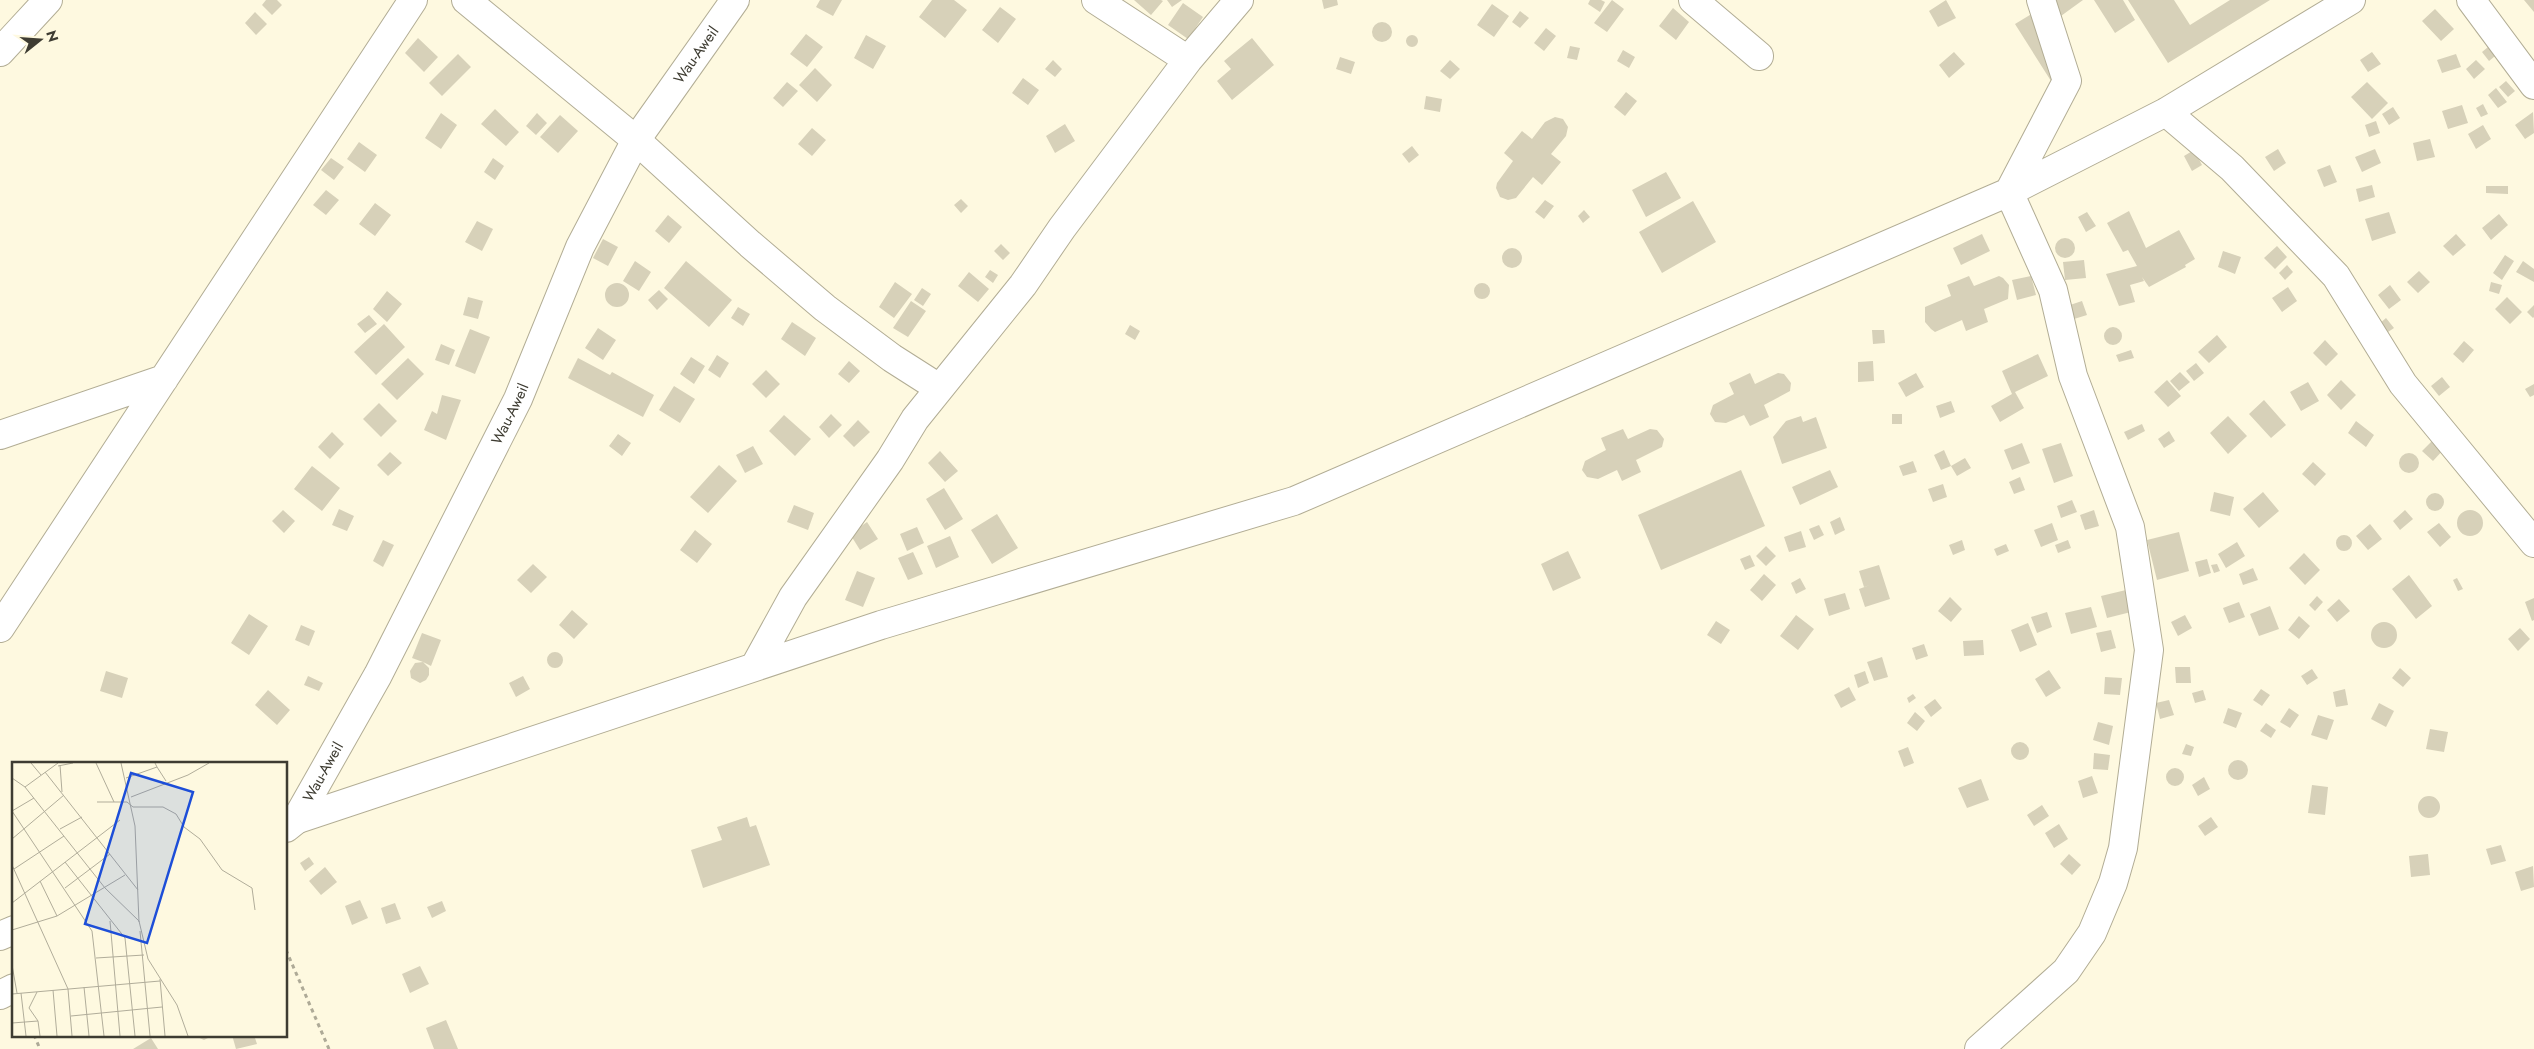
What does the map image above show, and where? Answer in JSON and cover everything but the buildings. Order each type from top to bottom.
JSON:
[{"type":"street","points":[[0,52],[48,0]]},
{"type":"street","points":[[0,628],[413,0]]},
{"type":"street","points":[[466,0],[636,140],[705,205],[818,302],[892,358],[939,388]]},
{"type":"street","name":"Wau-Aweil","points":[[289,824],[378,675],[514,407],[580,247],[636,140],[735,0]]},
{"type":"street","points":[[1096,0],[1188,60]]},
{"type":"street","points":[[755,666],[793,597],[890,460],[915,419],[1023,285],[1062,228],[1188,60],[1239,0]]},
{"type":"street","points":[[1693,0],[1759,56]]},
{"type":"street","points":[[2009,192],[2066,81],[2042,0]]},
{"type":"street","points":[[289,824],[881,625],[1294,501],[2009,192],[2166,112],[2352,0]]},
{"type":"street","points":[[2471,0],[2534,85]]},
{"type":"street","points":[[2166,112],[2232,168],[2336,276],[2403,384],[2534,543]]},
{"type":"street","points":[[1979,1049],[2066,971],[2092,933],[2113,882],[2123,848],[2148,650],[2130,527],[2073,376],[2053,290],[2009,192]]},
{"type":"street","points":[[0,435],[164,379]]},
{"type":"street","points":[[0,936],[12,931]]},
{"type":"street","points":[[0,995],[12,989]]},
{"type":"path","points":[[288,954],[330,1049]]},
{"type":"path","points":[[34,1036],[40,1049]]}]
